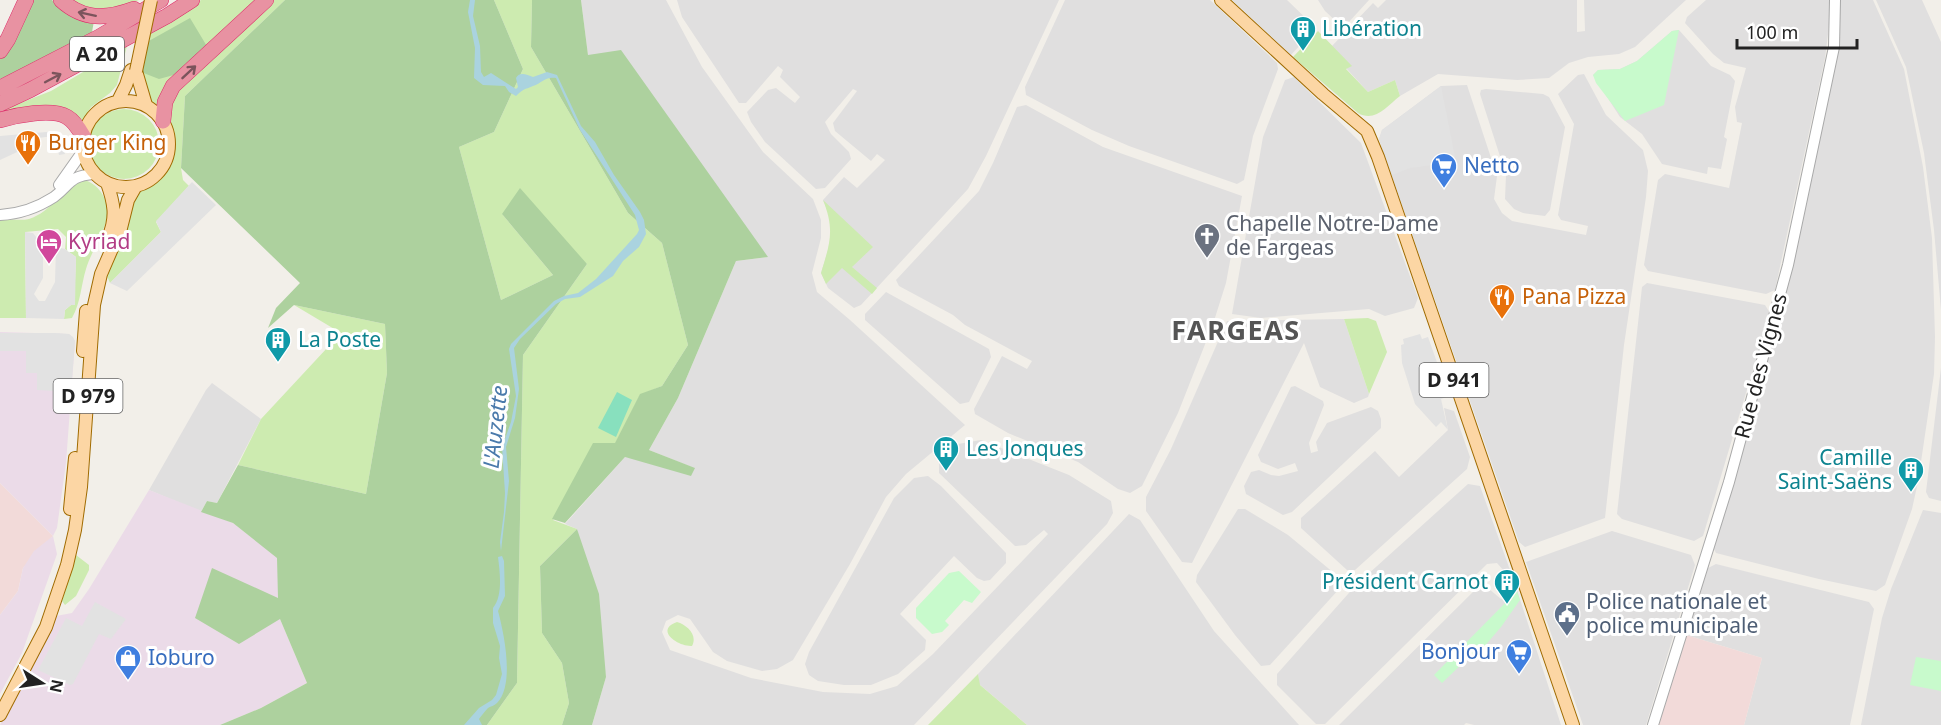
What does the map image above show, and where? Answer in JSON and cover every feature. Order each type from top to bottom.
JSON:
[{"type":"highway","points":[[0,51],[26,0]]},
{"type":"highway","points":[[62,0],[71,9],[86,15],[110,16],[159,0]]},
{"type":"highway","name":"A 20","points":[[0,88],[99,38],[159,0]]},
{"type":"highway","name":"A 20","points":[[0,104],[167,16],[192,0]]},
{"type":"highway","points":[[163,121],[164,104],[173,86],[266,0]]},
{"type":"highway","points":[[0,120],[57,113],[72,120],[83,143]]},
{"type":"main road","points":[[145,0],[133,70],[146,105],[163,121],[168,134],[169,147],[166,161],[159,172],[148,181],[136,186],[121,187],[107,183],[94,174],[87,163],[83,143],[87,123],[105,105],[118,101],[132,101],[146,105]]},
{"type":"main road","points":[[118,101],[133,70],[151,0]]},
{"type":"main road","name":"D 941","points":[[1221,0],[1291,65],[1368,131],[1573,725]]},
{"type":"main road","name":"D 979","points":[[0,704],[39,628],[55,583],[64,545],[73,485],[87,302],[92,277],[114,225],[114,205],[107,183]]},
{"type":"main road","name":"D 979","points":[[0,715],[46,627],[67,565],[81,487],[94,305],[101,274],[121,228],[128,200],[136,186]]},
{"type":"street","name":"Rue des Vignes","points":[[1653,725],[1729,482],[1788,265],[1834,47],[1835,0]]},
{"type":"street","points":[[48,201],[83,143]]},
{"type":"street","points":[[0,215],[18,214],[48,201],[71,179],[94,174]]},
{"type":"shaded area","points":[[581,0],[666,0],[702,67],[763,152],[813,199],[821,220],[821,238],[812,273],[817,292],[965,425],[906,474],[886,497],[850,564],[793,660],[777,669],[762,671],[727,661],[713,652],[690,619],[678,615],[666,621],[662,632],[670,650],[751,678],[823,692],[870,694],[897,686],[933,654],[1048,534],[1044,530],[1026,545],[1015,546],[939,473],[939,462],[958,444],[981,440],[1069,475],[1111,501],[1113,513],[1107,524],[914,725],[592,725],[606,677],[577,529],[565,524],[625,457],[694,468],[649,450],[678,398],[736,261],[767,257],[588,55]]},
{"type":"shaded area","points":[[677,0],[1059,0],[986,156],[968,189],[861,305],[854,308],[828,288],[821,273],[831,241],[830,217],[823,200],[844,177],[857,188],[885,160],[877,154],[871,161],[835,131],[833,123],[857,91],[853,89],[825,122],[831,134],[849,152],[851,159],[825,188],[816,189],[765,142],[747,112],[768,90],[776,88],[795,103],[800,97],[780,77],[783,70],[778,66],[746,103],[739,103],[682,17]]},
{"type":"shaded area","points":[[1065,0],[1210,0],[1277,63],[1278,69],[1253,136],[1244,180],[1237,184],[1129,146],[1092,130],[1026,95],[1025,87]]},
{"type":"shaded area","points":[[1232,0],[1287,0],[1316,28],[1291,55]]},
{"type":"shaded area","points":[[1318,0],[1369,0],[1348,23],[1339,24],[1325,11]]},
{"type":"shaded area","points":[[1386,0],[1577,0],[1577,32],[1585,31],[1584,0],[1686,0],[1635,47],[1619,54],[1588,57],[1569,63],[1549,78],[1517,80],[1438,74],[1400,96],[1395,80],[1368,92],[1346,68],[1351,66],[1332,46],[1373,3],[1378,8]]},
{"type":"shaded area","points":[[1706,0],[1829,0],[1825,58],[1775,290],[1766,294],[1648,271],[1644,265],[1658,180],[1665,174],[1729,188],[1742,123],[1737,122],[1735,107],[1746,68],[1724,63],[1685,23],[1687,17]]},
{"type":"shaded area","points":[[1840,0],[1873,0],[1904,69],[1923,167],[1932,238],[1934,374],[1918,482],[1912,509],[1885,585],[1876,591],[1716,553],[1713,547],[1782,311],[1828,94],[1840,28]]},
{"type":"shaded area","points":[[1876,0],[1922,0],[1941,42],[1941,310],[1924,153],[1906,67]]},
{"type":"shaded area","points":[[1679,30],[1711,66],[1730,75],[1735,81],[1724,137],[1727,139],[1721,169],[1708,167],[1707,174],[1662,164],[1642,134],[1620,117],[1593,75],[1598,70],[1620,69],[1637,61],[1672,31]]},
{"type":"shaded area","points":[[1584,74],[1606,115],[1643,150],[1648,171],[1646,197],[1624,345],[1605,518],[1525,547],[1519,542],[1379,139],[1382,130],[1441,86],[1467,85],[1497,176],[1494,199],[1502,213],[1512,221],[1586,235],[1588,226],[1561,220],[1558,215],[1574,124],[1558,94],[1578,75]]},
{"type":"shaded area","points":[[1294,77],[1361,143],[1418,298],[1414,308],[1385,316],[1369,309],[1261,318],[1232,314],[1263,137],[1285,80]]},
{"type":"shaded area","points":[[1441,86],[1456,162],[1410,168],[1392,175],[1379,139],[1382,130]]},
{"type":"shaded area","points":[[1481,90],[1543,94],[1549,97],[1565,127],[1550,210],[1545,216],[1523,213],[1514,209],[1505,199],[1506,175],[1480,94]]},
{"type":"shaded area","points":[[1026,105],[1103,147],[1242,196],[1226,283],[1213,324],[1178,413],[1142,486],[1130,493],[1118,489],[1078,462],[1008,433],[975,414],[974,409],[1002,356],[1027,369],[1032,361],[899,286],[896,280],[979,191],[1017,107]]},
{"type":"shaded area","points":[[58,131],[65,154],[59,155],[54,136],[30,139],[30,146],[0,160],[0,136]]},
{"type":"shaded area","points":[[192,182],[216,205],[127,291],[110,283],[161,232],[156,221]]},
{"type":"shaded area","points":[[25,232],[33,233],[43,246],[43,278],[34,294],[39,301],[45,301],[55,282],[56,247],[65,249],[76,257],[75,305],[65,310],[64,319],[26,318]]},
{"type":"shaded area","points":[[1647,283],[1765,305],[1770,313],[1703,536],[1694,541],[1622,519],[1617,514],[1642,287]]},
{"type":"shaded area","points":[[886,292],[989,349],[991,357],[969,402],[960,404],[865,320],[865,314]]},
{"type":"shaded area","points":[[1344,319],[1369,394],[1368,397],[1354,403],[1320,387],[1304,343],[1192,563],[1182,562],[1146,511],[1146,497],[1171,449],[1227,321]]},
{"type":"shaded area","points":[[0,332],[69,334],[75,341],[66,463],[57,528],[53,536],[0,483]]},
{"type":"shaded area","points":[[0,333],[56,333],[69,334],[73,337],[75,341],[71,392],[37,390],[37,373],[26,373],[26,351],[0,351]]},
{"type":"shaded area","points":[[1420,334],[1422,339],[1428,337],[1449,396],[1441,399],[1448,430],[1441,422],[1436,427],[1415,404],[1402,363],[1403,339]]},
{"type":"shaded area","points":[[1941,368],[1941,501],[1929,498],[1926,492]]},
{"type":"shaded area","points":[[212,383],[261,419],[217,503],[207,501],[201,512],[149,490]]},
{"type":"shaded area","points":[[1295,386],[1323,401],[1324,405],[1309,443],[1311,453],[1318,451],[1316,442],[1327,423],[1371,407],[1378,411],[1381,428],[1292,512],[1283,515],[1246,494],[1244,486],[1251,472],[1259,470],[1279,476],[1298,471],[1295,463],[1278,469],[1261,462],[1258,455],[1291,387]]},
{"type":"shaded area","points":[[1444,408],[1454,411],[1470,457],[1467,469],[1355,570],[1347,570],[1301,528],[1301,518],[1375,451],[1399,477],[1448,430]]},
{"type":"shaded area","points":[[928,476],[941,486],[1006,553],[1006,563],[990,580],[984,581],[977,578],[954,556],[900,614],[926,640],[925,650],[898,674],[871,685],[844,685],[818,681],[809,675],[805,664],[809,652],[894,498],[914,478]]},
{"type":"shaded area","points":[[0,483],[53,536],[23,568],[18,591],[0,615]]},
{"type":"shaded area","points":[[1468,484],[1480,486],[1561,725],[1474,725],[1466,723],[1464,725],[1339,725],[1482,583],[1501,599],[1509,594],[1511,589],[1504,571],[1497,563],[1487,564],[1325,724],[1316,724],[1277,685],[1277,674],[1356,585]]},
{"type":"shaded area","points":[[149,490],[233,523],[278,558],[280,619],[307,683],[261,708],[220,725],[0,725],[56,616],[72,613]]},
{"type":"shaded area","points":[[1238,509],[1245,509],[1288,535],[1340,578],[1340,588],[1270,665],[1261,666],[1196,582],[1197,575]]},
{"type":"shaded area","points":[[1923,510],[1941,513],[1941,725],[1861,725],[1882,618],[1891,589]]},
{"type":"shaded area","points":[[1129,514],[1140,520],[1214,631],[1299,725],[1027,725],[979,684],[978,674]]},
{"type":"shaded area","points":[[1612,531],[1691,555],[1695,565],[1646,725],[1583,725],[1526,562]]},
{"type":"shaded area","points":[[53,536],[57,554],[22,653],[0,694],[0,615],[18,591],[23,568],[34,551]]},
{"type":"shaded area","points":[[1716,564],[1869,602],[1874,609],[1850,725],[1744,725],[1762,658],[1686,635],[1706,569]]},
{"type":"shaded area","points":[[95,602],[126,619],[111,639],[99,634],[73,684],[70,685],[38,670],[66,618],[82,626]]},
{"type":"shaded area","points":[[1686,635],[1762,658],[1744,725],[1657,725]]},
{"type":"green space","points":[[31,0],[52,0],[71,14],[94,21],[92,32],[54,56],[0,79],[0,58]]},
{"type":"green space","points":[[69,0],[139,0],[111,9],[96,10]]},
{"type":"green space","points":[[201,0],[260,0],[158,109],[143,93],[140,71],[148,35]]},
{"type":"green space","points":[[274,0],[285,0],[185,96],[181,168],[183,180],[189,186],[156,222],[161,232],[110,283],[106,274],[136,192],[154,182],[166,171],[174,150],[166,114],[185,80]]},
{"type":"green space","points":[[285,0],[494,0],[523,69],[494,132],[459,147],[501,300],[553,275],[502,214],[520,188],[587,264],[523,355],[517,683],[487,725],[220,725],[261,708],[307,683],[280,619],[239,644],[195,618],[212,568],[278,598],[277,558],[233,523],[201,512],[207,501],[217,503],[238,465],[366,494],[387,373],[385,324],[294,305],[268,328],[276,308],[300,283],[181,168],[185,96]]},
{"type":"green space","points":[[494,0],[532,0],[531,47],[628,213],[662,243],[688,345],[662,386],[640,395],[615,444],[553,520],[577,529],[540,566],[542,633],[562,663],[569,703],[562,725],[487,725],[517,683],[523,355],[587,264],[502,214],[553,275],[501,300],[459,147],[494,132],[523,69]]},
{"type":"green space","points":[[532,0],[581,0],[588,55],[621,50],[768,257],[736,261],[678,398],[649,450],[695,468],[691,476],[625,457],[565,523],[552,519],[593,443],[615,443],[640,394],[662,386],[688,345],[662,243],[628,213],[531,47]]},
{"type":"green space","points":[[190,18],[208,48],[181,73],[159,79],[141,72],[147,42]]},
{"type":"green space","points":[[1679,30],[1664,105],[1625,121],[1596,83],[1593,75],[1598,70],[1620,69],[1637,61],[1672,31]]},
{"type":"green space","points":[[1318,31],[1352,66],[1346,69],[1368,92],[1395,80],[1400,96],[1375,115],[1364,116],[1358,113],[1293,57]]},
{"type":"green space","points":[[127,46],[117,85],[91,107],[80,125],[72,114],[0,116],[0,111],[51,91]]},
{"type":"green space","points":[[124,109],[137,112],[149,119],[156,131],[159,144],[156,157],[149,169],[137,176],[124,179],[111,176],[99,169],[92,157],[89,144],[92,131],[99,119],[111,112]]},
{"type":"green space","points":[[84,180],[94,185],[102,194],[105,199],[107,216],[104,229],[86,269],[72,318],[64,319],[65,310],[74,305],[76,257],[65,249],[66,237],[58,229],[25,232],[26,318],[0,318],[0,218],[22,220],[37,216],[69,188]]},
{"type":"green space","points":[[823,200],[873,247],[852,267],[877,288],[872,294],[842,268],[826,284],[821,273],[829,245],[830,228]]},
{"type":"green space","points":[[294,305],[385,324],[387,373],[366,494],[238,465],[261,419],[341,333]]},
{"type":"green space","points":[[1368,318],[1376,321],[1387,352],[1369,394],[1344,319]]},
{"type":"green space","points":[[617,392],[632,400],[616,437],[598,428]]},
{"type":"green space","points":[[577,529],[599,594],[606,677],[592,725],[562,725],[569,703],[562,663],[542,633],[540,566]]},
{"type":"green space","points":[[76,555],[89,565],[89,570],[76,596],[65,605],[62,601]]},
{"type":"green space","points":[[959,571],[981,592],[972,603],[964,600],[945,621],[949,625],[942,632],[932,634],[916,618],[916,608],[949,573]]},
{"type":"green space","points":[[1517,591],[1520,600],[1501,627],[1471,662],[1467,659],[1442,683],[1434,675]]},
{"type":"green space","points":[[677,622],[693,634],[692,646],[675,641],[668,633],[670,625]]},
{"type":"green space","points":[[1916,657],[1941,661],[1941,691],[1910,685]]},
{"type":"green space","points":[[978,674],[980,685],[1027,725],[928,725]]},
{"type":"water","points":[[470,0],[475,0],[473,16],[480,46],[481,72],[484,77],[491,73],[516,89],[518,87],[516,78],[520,75],[533,77],[547,72],[557,75],[581,126],[595,142],[614,175],[640,212],[646,234],[639,247],[623,261],[613,276],[580,297],[565,299],[556,304],[520,339],[514,348],[519,389],[515,418],[506,447],[509,481],[501,551],[505,493],[502,447],[511,422],[516,396],[509,349],[511,344],[554,301],[578,293],[596,279],[639,230],[635,215],[580,130],[556,78],[546,79],[516,96],[505,86],[483,85],[474,78],[475,48],[468,12]]},
{"type":"water","points":[[502,556],[505,596],[498,611],[506,658],[506,684],[497,703],[488,708],[479,719],[482,725],[464,725],[479,708],[496,695],[502,674],[499,658],[500,646],[493,623],[493,608],[500,591],[498,557]]},
{"type":"place","name":"Libération","points":[[1303,52]]},
{"type":"place","name":"Burger King","points":[[28,166]]},
{"type":"place","name":"Netto","points":[[1444,189]]},
{"type":"place","name":"Chapelle Notre-Dame de Fargeas","points":[[1207,259]]},
{"type":"place","name":"Kyriad","points":[[49,265]]},
{"type":"place","name":"Pana Pizza","points":[[1502,320]]},
{"type":"place","name":"La Poste","points":[[278,363]]},
{"type":"place","name":"Les Jonques","points":[[946,472]]},
{"type":"place","name":"Camille Saint-Saëns","points":[[1911,493]]},
{"type":"place","name":"Président Carnot","points":[[1507,605]]},
{"type":"place","name":"Police nationale et police municipale","points":[[1567,637]]},
{"type":"place","name":"Bonjour","points":[[1519,675]]},
{"type":"place","name":"Ioburo","points":[[128,681]]},
{"type":"district","name":"FARGEAS","points":[[1236,331]]},
{"type":"water label","name":"L'Auzette","points":[[495,427]]}]
